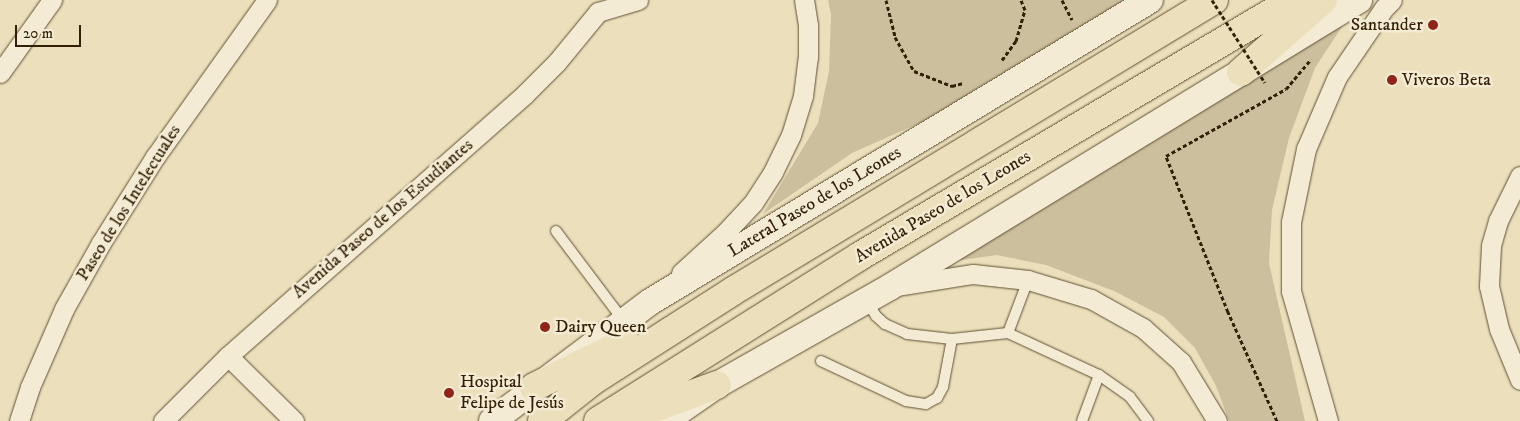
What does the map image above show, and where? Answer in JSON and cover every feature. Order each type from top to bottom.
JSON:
[{"type":"main road","name":"Avenida Paseo de los Leones","points":[[542,421],[594,380],[733,290],[1213,0]]},
{"type":"main road","name":"Avenida Paseo de los Leones","points":[[598,421],[620,405],[860,256],[1293,0]]},
{"type":"main road","points":[[1241,72],[1323,0]]},
{"type":"main road","points":[[534,387],[733,290]]},
{"type":"main road","points":[[618,421],[717,385]]},
{"type":"street","points":[[1,69],[52,0]]},
{"type":"street","name":"Paseo de los Intelectuales","points":[[19,421],[30,387],[64,309],[101,243],[156,157],[267,0]]},
{"type":"street","points":[[596,6],[638,0]]},
{"type":"street","points":[[650,302],[725,234],[753,203],[773,172],[791,135],[803,96],[808,58],[808,25],[804,0]]},
{"type":"street","name":"Lateral Paseo de los Leones","points":[[492,421],[534,387],[650,302],[1150,0]]},
{"type":"street","points":[[678,417],[717,385],[890,287],[1359,0]]},
{"type":"street","points":[[1326,420],[1291,291],[1292,222],[1306,148],[1337,77],[1392,0]]},
{"type":"street","name":"Avenida Paseo de los Estudiantes","points":[[163,421],[228,356],[525,94],[574,43],[596,6]]},
{"type":"street","points":[[1520,176],[1498,221],[1491,246],[1489,286],[1499,329],[1520,380]]},
{"type":"street","points":[[890,287],[973,274],[1028,280],[1091,299],[1142,328],[1181,362],[1217,421]]},
{"type":"street","points":[[228,356],[294,421]]},
{"type":"lane","points":[[556,231],[623,320]]},
{"type":"lane","points":[[1008,333],[1028,280]]},
{"type":"lane","points":[[866,300],[876,316],[894,330],[907,334],[952,339],[1008,333],[1099,375],[1130,397],[1148,421]]},
{"type":"lane","points":[[820,361],[906,401],[926,404],[937,398],[943,387],[952,339]]},
{"type":"lane","points":[[1082,421],[1099,375]]},
{"type":"path","points":[[886,0],[895,37],[914,71],[952,86],[971,81]]},
{"type":"path","points":[[1000,62],[1016,41],[1025,10],[1021,0]]},
{"type":"path","points":[[1213,0],[1265,83]]},
{"type":"path","points":[[1277,421],[1228,312],[1166,156],[1286,89],[1316,53]]},
{"type":"shaded area","points":[[828,0],[1131,0],[931,118],[852,153],[763,214],[818,123],[829,71],[831,15]]},
{"type":"shaded area","points":[[1345,22],[1315,68],[1289,138],[1272,210],[1269,263],[1305,421],[1229,421],[1216,386],[1195,348],[1164,317],[1114,291],[1046,265],[997,255],[954,261]]},
{"type":"place","name":"Santander","points":[[1433,25]]},
{"type":"place","name":"Viveros Beta","points":[[1392,80]]},
{"type":"place","name":"Dairy Queen","points":[[545,327]]},
{"type":"place","name":"Hospital Felipe de Jesús","points":[[449,393]]}]
